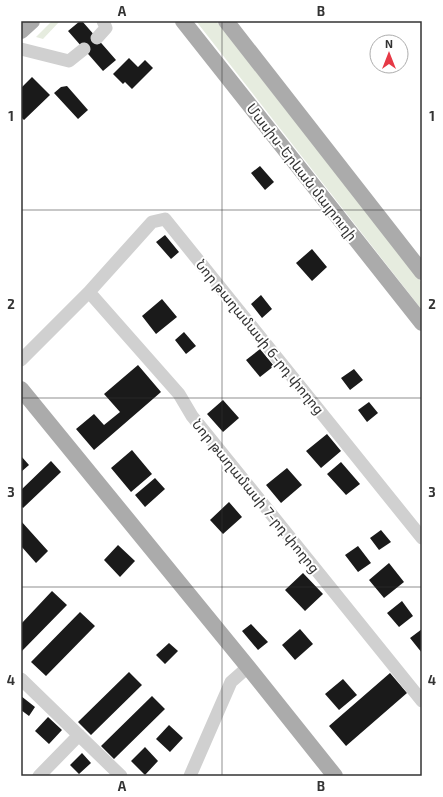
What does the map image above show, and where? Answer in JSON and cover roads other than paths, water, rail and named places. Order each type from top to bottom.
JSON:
[{"type":"main road","points":[[21,31],[32,21]]},
{"type":"main road","name":"Մասիս-Երևան մայրուղի","points":[[183,21],[422,323]]},
{"type":"main road","points":[[226,21],[422,272]]},
{"type":"main road","points":[[21,389],[335,776]]},
{"type":"street","points":[[97,38],[107,23]]},
{"type":"street","points":[[21,49],[69,61],[84,49]]},
{"type":"street","name":"Նոր թաղամասի 6-րդ փողոց","points":[[89,292],[152,222],[165,219],[422,538]]},
{"type":"street","points":[[21,360],[89,292]]},
{"type":"street","name":"Նոր թաղամասի 7-րդ փողոց","points":[[89,292],[179,394],[192,416],[422,701]]},
{"type":"street","points":[[190,776],[230,682],[248,667]]},
{"type":"street","points":[[21,679],[121,776]]},
{"type":"street","points":[[39,776],[79,735]]}]
